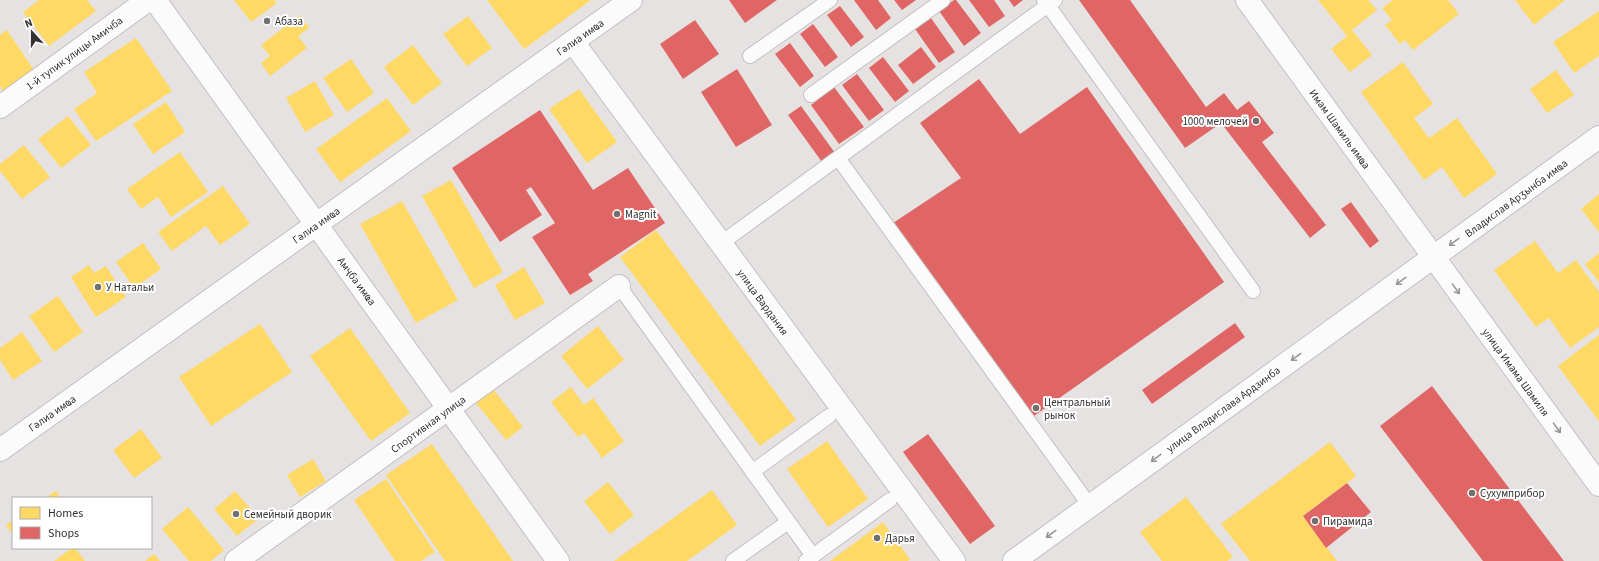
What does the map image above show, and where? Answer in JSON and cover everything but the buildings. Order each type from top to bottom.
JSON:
[{"type":"street","name":"1-й тупик улицы Амичба","points":[[0,107],[148,0]]},
{"type":"street","name":"Амҷба имҩа","points":[[155,0],[558,561]]},
{"type":"street","name":"Гәлиа имҩа","points":[[0,450],[631,0]]},
{"type":"street","name":"Имам Шамиль имҩа","points":[[1247,0],[1433,258]]},
{"type":"street","name":"улица Вардания","points":[[573,42],[954,561]]},
{"type":"street","name":"Владислав Арӡынба имҩа","points":[[1433,258],[1599,137]]},
{"type":"street","name":"улица Имама Шамиля","points":[[1433,258],[1599,485]]},
{"type":"street","name":"улица Владислава Ардзинба","points":[[1014,561],[1433,258]]},
{"type":"street","name":"Спортивная улица","points":[[236,561],[619,286]]},
{"type":"lane","points":[[750,56],[830,0]]},
{"type":"lane","points":[[811,95],[943,0]]},
{"type":"lane","points":[[720,244],[1049,2],[1253,291]]},
{"type":"lane","points":[[838,158],[1090,506]]},
{"type":"lane","points":[[619,286],[788,522],[810,558],[890,500]]},
{"type":"lane","points":[[752,472],[829,416]]},
{"type":"lane","points":[[733,561],[788,522]]},
{"type":"place","name":"Абаза","points":[[267,21]]},
{"type":"place","name":"1000 мелочей","points":[[1256,121]]},
{"type":"place","name":"Magnit","points":[[617,214]]},
{"type":"place","name":"У Натальи","points":[[98,287]]},
{"type":"place","name":"Центральный рынок","points":[[1036,408]]},
{"type":"place","name":"Сухумприбор","points":[[1472,493]]},
{"type":"place","name":"Семейный дворик","points":[[236,514]]},
{"type":"place","name":"Пирамида","points":[[1315,521]]},
{"type":"place","name":"Дарья","points":[[877,538]]}]
